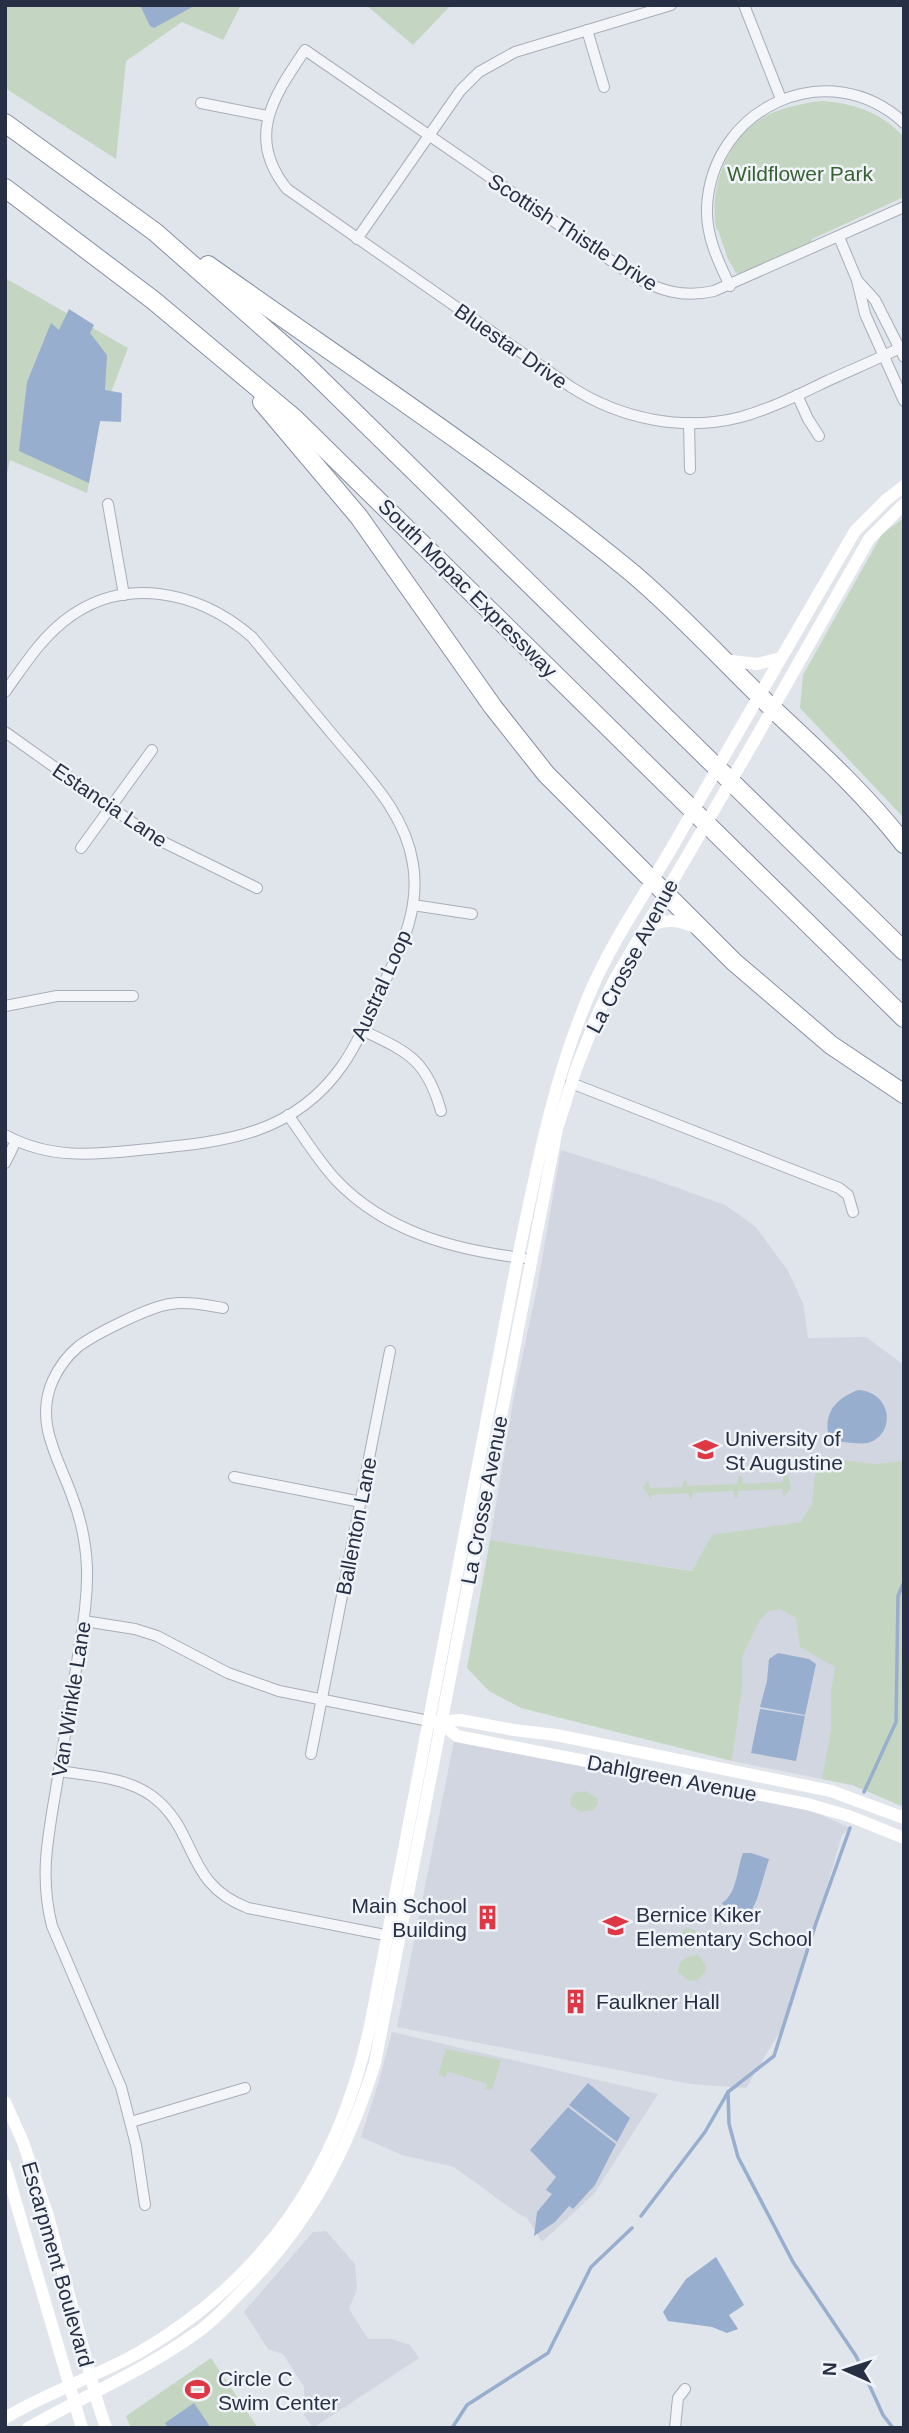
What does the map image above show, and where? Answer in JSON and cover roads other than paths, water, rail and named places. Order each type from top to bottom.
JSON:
[{"type":"highway","points":[[5,123],[155,232],[205,263],[542,501],[634,574],[676,612],[877,811],[904,844]]},
{"type":"highway","name":"South Mopac Expressway","points":[[5,188],[153,300],[294,418],[904,1018]]},
{"type":"highway","points":[[155,232],[336,394],[904,951]]},
{"type":"highway","points":[[227,363],[359,517],[493,707],[547,774],[734,962],[831,1045],[904,1094]]},
{"type":"street","points":[[357,239],[460,91],[491,64],[514,52],[671,5]]},
{"type":"street","points":[[744,5],[781,99]]},
{"type":"street","points":[[587,30],[604,87]]},
{"type":"street","name":"Scottish Thistle Drive","points":[[304,50],[645,282],[666,292],[691,295],[714,291],[904,207]]},
{"type":"street","name":"Bluestar Drive","points":[[304,50],[275,94],[267,116],[268,150],[280,180],[301,201],[583,395],[635,416],[664,422],[710,422],[741,417],[902,350]]},
{"type":"street","points":[[730,285],[715,252],[707,206],[712,177],[724,150],[738,131],[762,110],[781,99],[811,93],[845,93],[882,107],[904,123]]},
{"type":"street","points":[[201,103],[267,116]]},
{"type":"street","points":[[839,237],[858,280],[865,314],[904,401]]},
{"type":"street","points":[[858,280],[875,300],[902,350]]},
{"type":"street","points":[[797,395],[819,436]]},
{"type":"street","points":[[690,423],[690,469]]},
{"type":"street","points":[[766,702],[781,658],[855,531],[886,499],[904,485]]},
{"type":"street","points":[[108,504],[124,595]]},
{"type":"street","name":"La Crosse Avenue","points":[[524,1258],[571,1083],[606,996],[646,929],[674,844],[737,734],[766,702],[869,539],[904,504]]},
{"type":"street","name":"Austral Loop","points":[[5,692],[36,648],[62,622],[94,603],[124,595],[152,594],[192,600],[230,619],[252,637],[395,812],[406,836],[414,865],[413,905],[404,941],[362,1030],[342,1067],[310,1100],[288,1115],[235,1138],[90,1155],[56,1153],[5,1135]]},
{"type":"street","points":[[723,660],[757,664],[781,658]]},
{"type":"street","name":"La Crosse Avenue","points":[[28,2428],[160,2357],[197,2333],[256,2277],[292,2235],[327,2182],[339,2146],[375,2063],[393,1937],[524,1258],[542,1138],[562,1066],[592,987],[660,885],[688,853],[752,743],[766,702]]},
{"type":"street","name":"Estancia Lane","points":[[5,732],[153,837],[257,888]]},
{"type":"street","points":[[81,848],[152,750]]},
{"type":"street","points":[[413,905],[472,914]]},
{"type":"street","points":[[646,929],[659,921],[681,921],[706,933]]},
{"type":"street","points":[[5,1006],[57,996],[133,996]]},
{"type":"street","points":[[362,1030],[414,1058],[431,1082],[441,1111]]},
{"type":"street","points":[[571,1083],[839,1188],[848,1195],[853,1212]]},
{"type":"street","points":[[288,1115],[336,1180],[358,1201],[381,1217],[406,1230],[440,1242],[524,1258]]},
{"type":"street","points":[[5,1163],[16,1141]]},
{"type":"street","name":"Van Winkle Lane","points":[[145,2205],[131,2123],[117,2076],[52,1926],[46,1900],[45,1855],[84,1621],[87,1578],[83,1534],[72,1494],[46,1429],[47,1398],[53,1378],[79,1346],[151,1309],[184,1303],[223,1308]]},
{"type":"street","name":"Ballenton Lane","points":[[311,1754],[390,1352]]},
{"type":"street","points":[[233,1477],[361,1502]]},
{"type":"street","name":"Dahlgreen Avenue","points":[[84,1621],[135,1629],[157,1636],[242,1679],[279,1691],[435,1722],[460,1720],[556,1735],[806,1785],[848,1796],[904,1818]]},
{"type":"street","name":"Dahlgreen Avenue","points":[[435,1722],[457,1736],[814,1806],[849,1816],[904,1838]]},
{"type":"street","points":[[59,1771],[121,1782],[153,1797],[172,1815],[195,1863],[207,1881],[221,1894],[240,1905],[393,1937]]},
{"type":"street","points":[[131,2123],[245,2088]]},
{"type":"street","name":"Escarpment Boulevard","points":[[5,2102],[23,2142],[48,2216],[106,2428]]},
{"type":"street","name":"La Crosse Avenue","points":[[5,2418],[151,2345],[207,2305],[248,2269],[278,2233],[339,2146]]},
{"type":"street","name":"Escarpment Boulevard","points":[[5,2165],[82,2428]]},
{"type":"street","points":[[207,2305],[215,2318]]},
{"type":"street","points":[[675,2428],[678,2398],[685,2389]]},
{"type":"water","points":[[140,5],[196,5],[154,28],[150,26]]},
{"type":"water","points":[[69,309],[94,325],[90,333],[107,355],[105,390],[122,393],[121,422],[100,421],[89,483],[19,451],[27,382],[51,323],[59,330]]},
{"type":"water","points":[[858,1390],[869,1392],[878,1398],[884,1405],[887,1423],[877,1438],[868,1443],[838,1441],[828,1432],[831,1411],[844,1397]]},
{"type":"water","points":[[778,1653],[809,1659],[816,1664],[805,1715],[760,1707],[769,1659]]},
{"type":"water","points":[[760,1709],[805,1716],[796,1761],[751,1753]]},
{"type":"water","points":[[743,1853],[769,1859],[757,1899],[748,1918],[732,1923],[722,1903],[734,1887]]},
{"type":"water","points":[[588,2083],[630,2118],[617,2142],[569,2105]]},
{"type":"water","points":[[568,2107],[616,2144],[595,2185],[573,2209],[569,2206],[555,2222],[534,2236],[537,2212],[552,2194],[546,2190],[556,2177],[530,2150]]},
{"type":"water","points":[[716,2257],[744,2305],[729,2315],[738,2329],[727,2333],[712,2327],[668,2321],[663,2312],[686,2279]]},
{"type":"water","points":[[194,2403],[211,2428],[168,2428],[165,2423]]},
{"type":"waterway","points":[[864,1792],[896,1722],[898,1596],[904,1582]]},
{"type":"waterway","points":[[641,2216],[705,2132],[728,2092],[774,2056],[816,1923],[850,1828]]},
{"type":"waterway","points":[[728,2092],[729,2124],[738,2157],[793,2262],[856,2356],[883,2415],[893,2428]]},
{"type":"waterway","points":[[452,2428],[467,2405],[548,2353],[591,2267],[632,2228]]},
{"type":"place","name":"University of St Augustine","points":[[705,1450]]},
{"type":"place","name":"Main School Building","points":[[487,1917]]},
{"type":"place","name":"Bernice Kiker Elementary School","points":[[616,1926]]},
{"type":"place","name":"Faulkner Hall","points":[[576,2001]]},
{"type":"place","name":"Circle C Swim Center","points":[[198,2390]]},
{"type":"park label","name":"Wildflower Park","points":[[800,173]]}]
